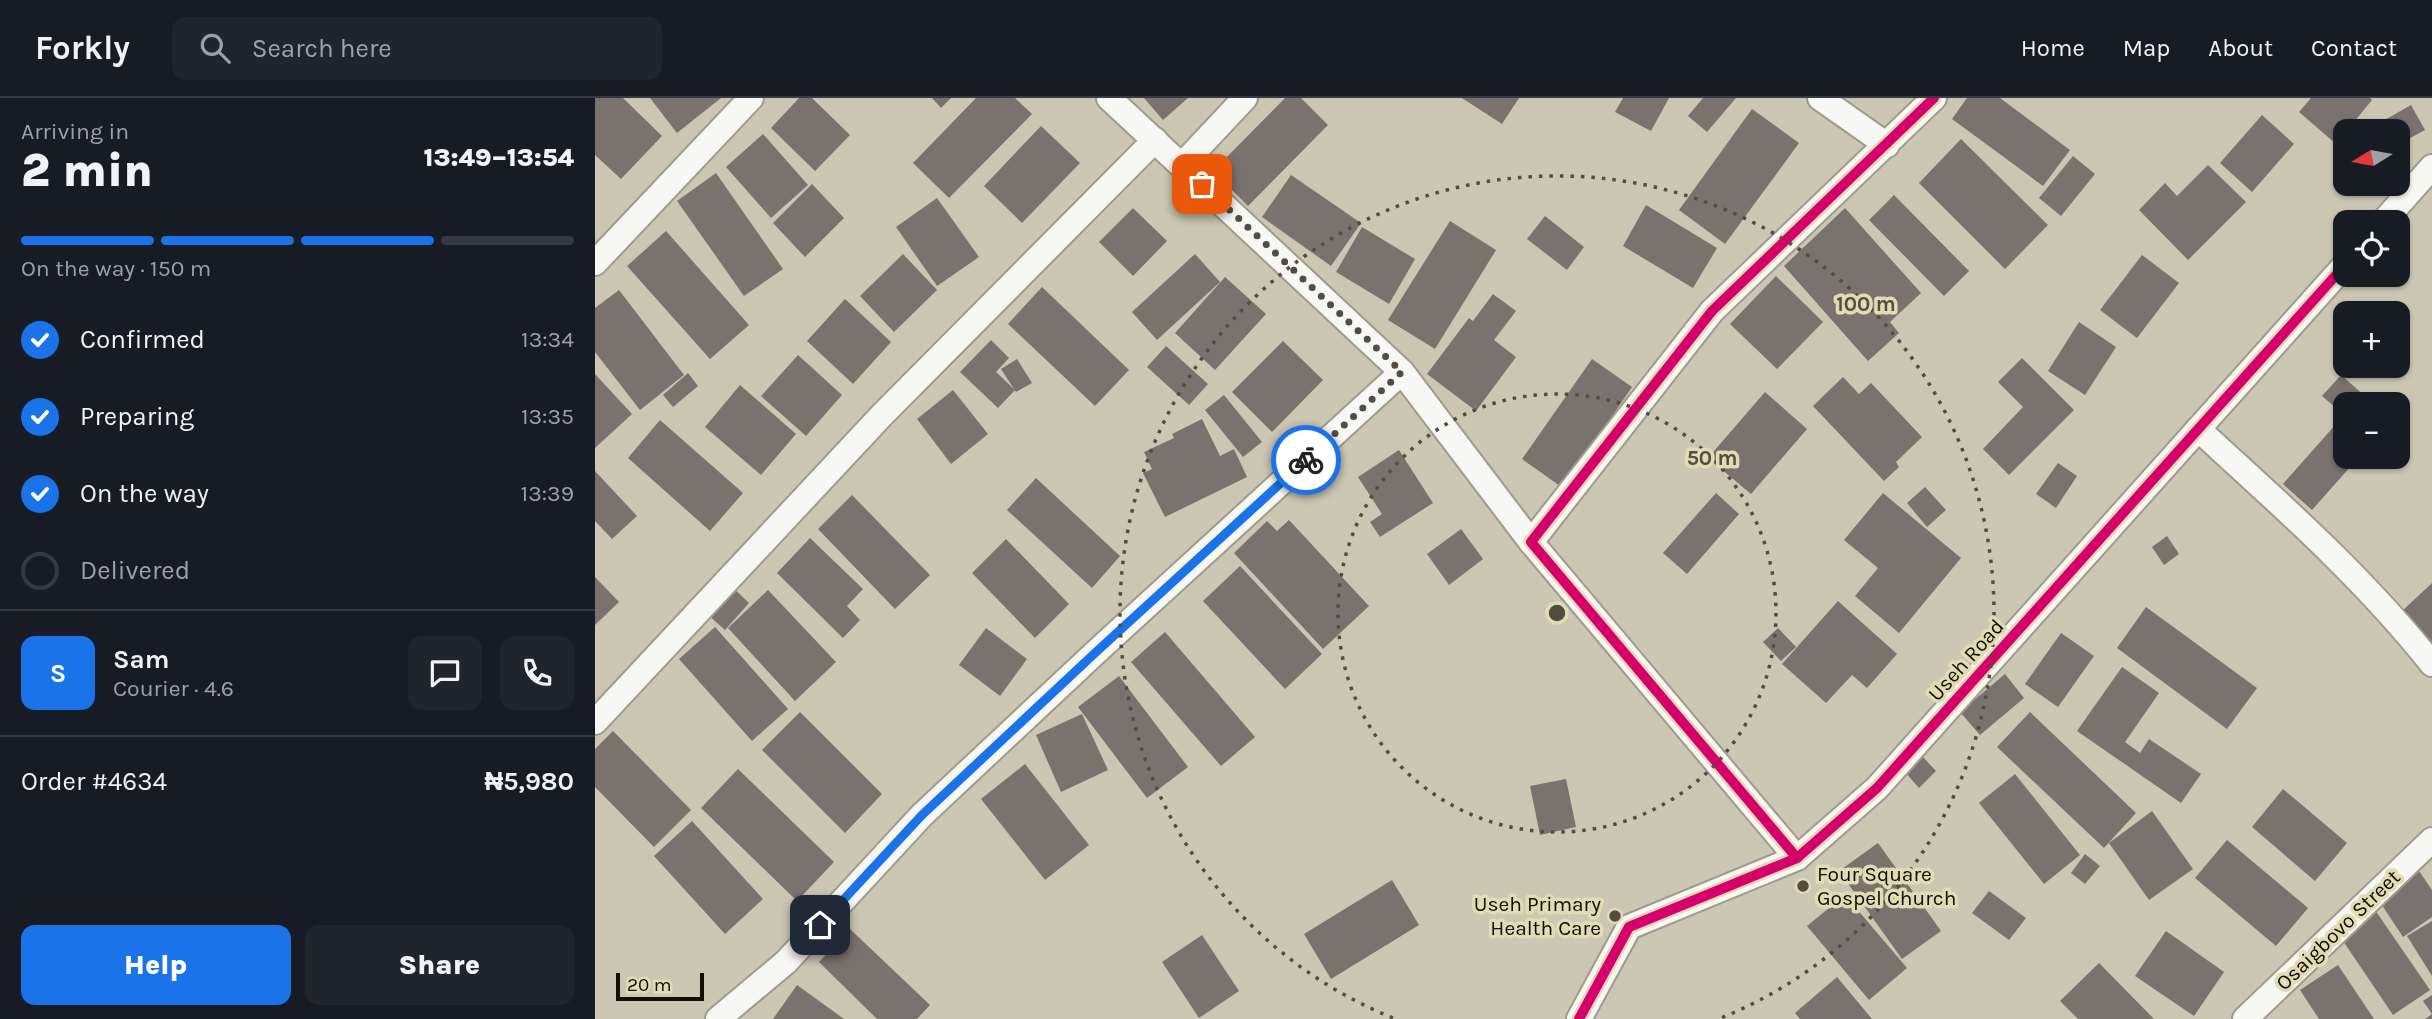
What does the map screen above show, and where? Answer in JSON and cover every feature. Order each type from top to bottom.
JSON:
[{"type":"street","points":[[595,263],[751,98]]},
{"type":"street","points":[[1109,98],[1402,372],[1531,542],[1797,858]]},
{"type":"street","points":[[1182,165],[1245,98]]},
{"type":"street","points":[[1820,98],[1887,145]]},
{"type":"street","points":[[1531,542],[1712,311],[1934,98]]},
{"type":"street","points":[[595,722],[882,415],[1155,140]]},
{"type":"street","points":[[2394,210],[2432,167]]},
{"type":"street","name":"Useh Road","points":[[1579,1019],[1629,927],[1797,858],[1877,788],[2333,278]]},
{"type":"street","points":[[718,1019],[786,962],[933,805],[1402,372]]},
{"type":"street","points":[[2198,429],[2324,544],[2404,628],[2432,664]]},
{"type":"street","name":"Osaigbovo Street","points":[[2245,1019],[2432,840]]},
{"type":"building","points":[[595,98],[623,98],[662,136],[621,179],[595,155]]},
{"type":"building","points":[[650,98],[721,98],[677,133]]},
{"type":"building","points":[[799,98],[812,98],[850,135],[815,171],[771,128]]},
{"type":"building","points":[[932,98],[951,98],[941,108]]},
{"type":"building","points":[[976,98],[1015,98],[1032,114],[949,198],[913,163]]},
{"type":"building","points":[[1144,98],[1188,98],[1163,120]]},
{"type":"building","points":[[1285,98],[1301,98],[1328,125],[1248,206],[1213,171]]},
{"type":"building","points":[[1462,98],[1519,98],[1502,124]]},
{"type":"building","points":[[1623,98],[1669,98],[1651,131],[1615,112]]},
{"type":"building","points":[[1703,98],[1736,98],[1707,132],[1688,116]]},
{"type":"building","points":[[1967,98],[2000,98],[2070,150],[2043,186],[1952,119]]},
{"type":"building","points":[[2311,98],[2372,100],[2356,119],[2333,119],[2333,141],[2299,112]]},
{"type":"building","points":[[2411,105],[2425,130],[2410,138],[2410,119],[2386,119]]},
{"type":"building","points":[[1752,109],[1799,143],[1725,244],[1679,210]]},
{"type":"building","points":[[2262,115],[2294,144],[2252,192],[2220,163]]},
{"type":"building","points":[[1041,126],[1080,163],[1022,223],[984,186]]},
{"type":"building","points":[[763,134],[808,185],[771,218],[726,167]]},
{"type":"building","points":[[1961,139],[2048,225],[2005,269],[1919,183]]},
{"type":"building","points":[[2073,156],[2095,174],[2061,216],[2039,198]]},
{"type":"building","points":[[2208,165],[2246,202],[2188,260],[2139,210],[2165,183],[2177,196]]},
{"type":"building","points":[[716,173],[783,269],[744,296],[677,201]]},
{"type":"building","points":[[1291,175],[1361,223],[1331,266],[1262,217]]},
{"type":"building","points":[[812,184],[844,218],[805,257],[773,223]]},
{"type":"building","points":[[1894,195],[1969,271],[1944,296],[1869,220]]},
{"type":"building","points":[[937,198],[979,257],[937,286],[896,227]]},
{"type":"building","points":[[1646,205],[1717,248],[1693,288],[1623,246]]},
{"type":"building","points":[[1133,208],[1167,241],[1133,276],[1099,242]]},
{"type":"building","points":[[1845,208],[1921,293],[1890,322],[1899,333],[1868,361],[1784,266]]},
{"type":"building","points":[[1545,216],[1584,247],[1567,270],[1527,239]]},
{"type":"building","points":[[1450,221],[1496,250],[1435,349],[1388,320]]},
{"type":"building","points":[[1362,227],[1415,259],[1389,304],[1336,272]]},
{"type":"building","points":[[666,231],[749,325],[710,359],[627,266]]},
{"type":"building","points":[[903,254],[937,290],[894,332],[860,296]]},
{"type":"building","points":[[1195,254],[1220,282],[1157,340],[1132,312]]},
{"type":"building","points":[[2142,255],[2179,283],[2137,338],[2100,310]]},
{"type":"building","points":[[1776,276],[1823,322],[1777,369],[1730,324]]},
{"type":"building","points":[[1225,277],[1266,314],[1215,370],[1175,333]]},
{"type":"building","points":[[1042,287],[1129,370],[1095,406],[1008,324]]},
{"type":"building","points":[[619,290],[684,375],[640,410],[595,352],[595,308]]},
{"type":"building","points":[[1493,294],[1516,311],[1494,340],[1516,357],[1476,411],[1427,374],[1469,318],[1473,321]]},
{"type":"building","points":[[845,299],[891,342],[853,384],[807,341]]},
{"type":"building","points":[[2079,322],[2116,347],[2085,395],[2048,371]]},
{"type":"building","points":[[991,340],[1009,358],[996,372],[1015,390],[998,408],[960,372]]},
{"type":"building","points":[[1283,341],[1323,380],[1272,432],[1232,392]]},
{"type":"building","points":[[1166,346],[1208,384],[1189,405],[1147,367]]},
{"type":"building","points":[[798,355],[842,395],[806,436],[761,396]]},
{"type":"building","points":[[2022,358],[2074,410],[2009,475],[1983,449],[2023,407],[1998,382]]},
{"type":"building","points":[[1017,359],[1032,383],[1016,392],[1001,369]]},
{"type":"building","points":[[1592,359],[1632,387],[1563,488],[1522,459]]},
{"type":"building","points":[[688,373],[698,386],[673,407],[663,395]]},
{"type":"building","points":[[595,374],[632,414],[595,448]]},
{"type":"building","points":[[1843,377],[1859,394],[1871,383],[1922,437],[1896,462],[1899,467],[1884,481],[1813,406]]},
{"type":"building","points":[[2338,378],[2344,378],[2360,392],[2333,392],[2333,406],[2322,396]]},
{"type":"building","points":[[740,385],[796,434],[761,475],[705,427]]},
{"type":"building","points":[[953,390],[988,434],[951,464],[917,419]]},
{"type":"building","points":[[1765,392],[1807,429],[1751,494],[1708,458]]},
{"type":"building","points":[[1224,395],[1262,442],[1243,457],[1205,410]]},
{"type":"building","points":[[1202,419],[1220,456],[1234,449],[1247,477],[1165,517],[1143,473],[1152,469],[1144,452],[1174,438],[1172,434]]},
{"type":"building","points":[[660,420],[743,493],[710,531],[628,458]]},
{"type":"building","points":[[2333,427],[2333,469],[2348,469],[2312,510],[2283,484]]},
{"type":"building","points":[[1399,450],[1433,503],[1380,537],[1370,522],[1382,514],[1358,477]]},
{"type":"building","points":[[2058,463],[2077,476],[2056,508],[2036,494]]},
{"type":"building","points":[[595,471],[637,516],[612,539],[595,521]]},
{"type":"building","points":[[1036,478],[1120,556],[1092,588],[1007,510]]},
{"type":"building","points":[[1925,487],[1946,510],[1927,527],[1907,503]]},
{"type":"building","points":[[1716,493],[1739,514],[1687,574],[1663,553]]},
{"type":"building","points":[[1883,493],[1961,558],[1899,633],[1855,596],[1878,568],[1844,540]]},
{"type":"building","points":[[852,495],[930,575],[895,609],[818,529]]},
{"type":"building","points":[[1289,520],[1369,606],[1323,649],[1234,553],[1267,521],[1277,531]]},
{"type":"building","points":[[1461,529],[1483,559],[1449,585],[1427,554]]},
{"type":"building","points":[[2167,536],[2179,554],[2164,565],[2152,547]]},
{"type":"building","points":[[810,538],[863,589],[847,606],[860,620],[843,638],[777,573]]},
{"type":"building","points":[[1006,539],[1069,604],[1035,638],[972,573]]},
{"type":"building","points":[[1240,566],[1322,654],[1285,689],[1203,601]]},
{"type":"building","points":[[595,577],[619,602],[595,625]]},
{"type":"building","points":[[2432,583],[2432,647],[2401,612]]},
{"type":"building","points":[[731,586],[749,603],[725,630],[706,613]]},
{"type":"building","points":[[768,590],[836,662],[795,701],[728,628]]},
{"type":"building","points":[[1838,601],[1897,654],[1867,688],[1852,675],[1826,703],[1782,664]]},
{"type":"building","points":[[2146,607],[2257,688],[2227,729],[2117,648]]},
{"type":"building","points":[[715,627],[788,709],[752,741],[679,659]]},
{"type":"building","points":[[986,628],[1027,659],[1000,696],[959,665]]},
{"type":"building","points":[[1778,628],[1796,647],[1781,661],[1763,642]]},
{"type":"building","points":[[1165,632],[1255,737],[1221,766],[1131,662]]},
{"type":"building","points":[[2061,633],[2094,656],[2058,707],[2025,684]]},
{"type":"building","points":[[2122,667],[2159,693],[2125,742],[2140,753],[2149,739],[2201,774],[2181,803],[2077,731]]},
{"type":"building","points":[[2005,674],[2024,698],[1980,735],[1960,712]]},
{"type":"building","points":[[1119,676],[1188,767],[1147,798],[1078,707]]},
{"type":"building","points":[[800,712],[882,794],[845,833],[762,750]]},
{"type":"building","points":[[2030,712],[2136,813],[2104,848],[1997,747]]},
{"type":"building","points":[[1082,714],[1108,770],[1061,792],[1036,735]]},
{"type":"building","points":[[613,731],[691,810],[654,847],[595,787],[595,749]]},
{"type":"building","points":[[1922,756],[1936,771],[1919,788],[1905,772]]},
{"type":"building","points":[[1025,764],[1089,845],[1045,880],[981,799]]},
{"type":"building","points":[[738,769],[834,862],[797,901],[701,808]]},
{"type":"building","points":[[2015,774],[2080,855],[2044,884],[1979,803]]},
{"type":"building","points":[[1566,779],[1576,827],[1540,835],[1530,786]]},
{"type":"building","points":[[2283,789],[2347,843],[2315,881],[2252,827]]},
{"type":"building","points":[[2152,811],[2193,869],[2149,900],[2109,843]]},
{"type":"building","points":[[692,821],[763,899],[725,934],[654,856]]},
{"type":"building","points":[[2227,840],[2308,908],[2276,946],[2195,878]]},
{"type":"building","points":[[1878,843],[1941,931],[1902,959],[1839,871]]},
{"type":"building","points":[[2085,854],[2100,866],[2085,884],[2071,873]]},
{"type":"building","points":[[2419,871],[2432,890],[2432,917],[2403,937],[2378,899]]},
{"type":"building","points":[[1392,880],[1419,925],[1331,979],[1304,934]]},
{"type":"building","points":[[1989,891],[2026,918],[2009,940],[1972,913]]},
{"type":"building","points":[[1845,895],[1907,968],[1869,1000],[1807,926]]},
{"type":"building","points":[[2375,910],[2430,990],[2393,1015],[2339,935]]},
{"type":"building","points":[[2432,921],[2432,976],[2407,936]]},
{"type":"building","points":[[850,929],[930,1005],[917,1019],[877,1019],[819,962]]},
{"type":"building","points":[[2166,931],[2224,972],[2194,1016],[2135,976]]},
{"type":"building","points":[[1202,935],[1239,991],[1199,1018],[1162,962]]},
{"type":"building","points":[[2099,963],[2154,1019],[2078,1019],[2060,1001]]},
{"type":"building","points":[[2338,965],[2374,1019],[2319,1019],[2300,990]]},
{"type":"building","points":[[1837,977],[1872,1019],[1800,1019],[1795,1013]]},
{"type":"building","points":[[797,985],[844,1019],[773,1019]]},
{"type":"building","points":[[2432,995],[2432,1014],[2423,1001]]},
{"type":"cycle path","points":[[1797,858],[1531,542],[1712,311],[1934,98]]},
{"type":"cycle path","points":[[1579,1019],[1629,927],[1797,858],[1877,788],[2333,278]]},
{"type":"way so far","points":[[1202,184],[1402,372],[1306,460]]},
{"type":"place","name":"Four Square Gospel Church","points":[[1803,886]]},
{"type":"place","name":"Useh Primary Health Care","points":[[1615,916]]},
{"type":"route","points":[[820,925],[922,815],[1306,460]]}]
